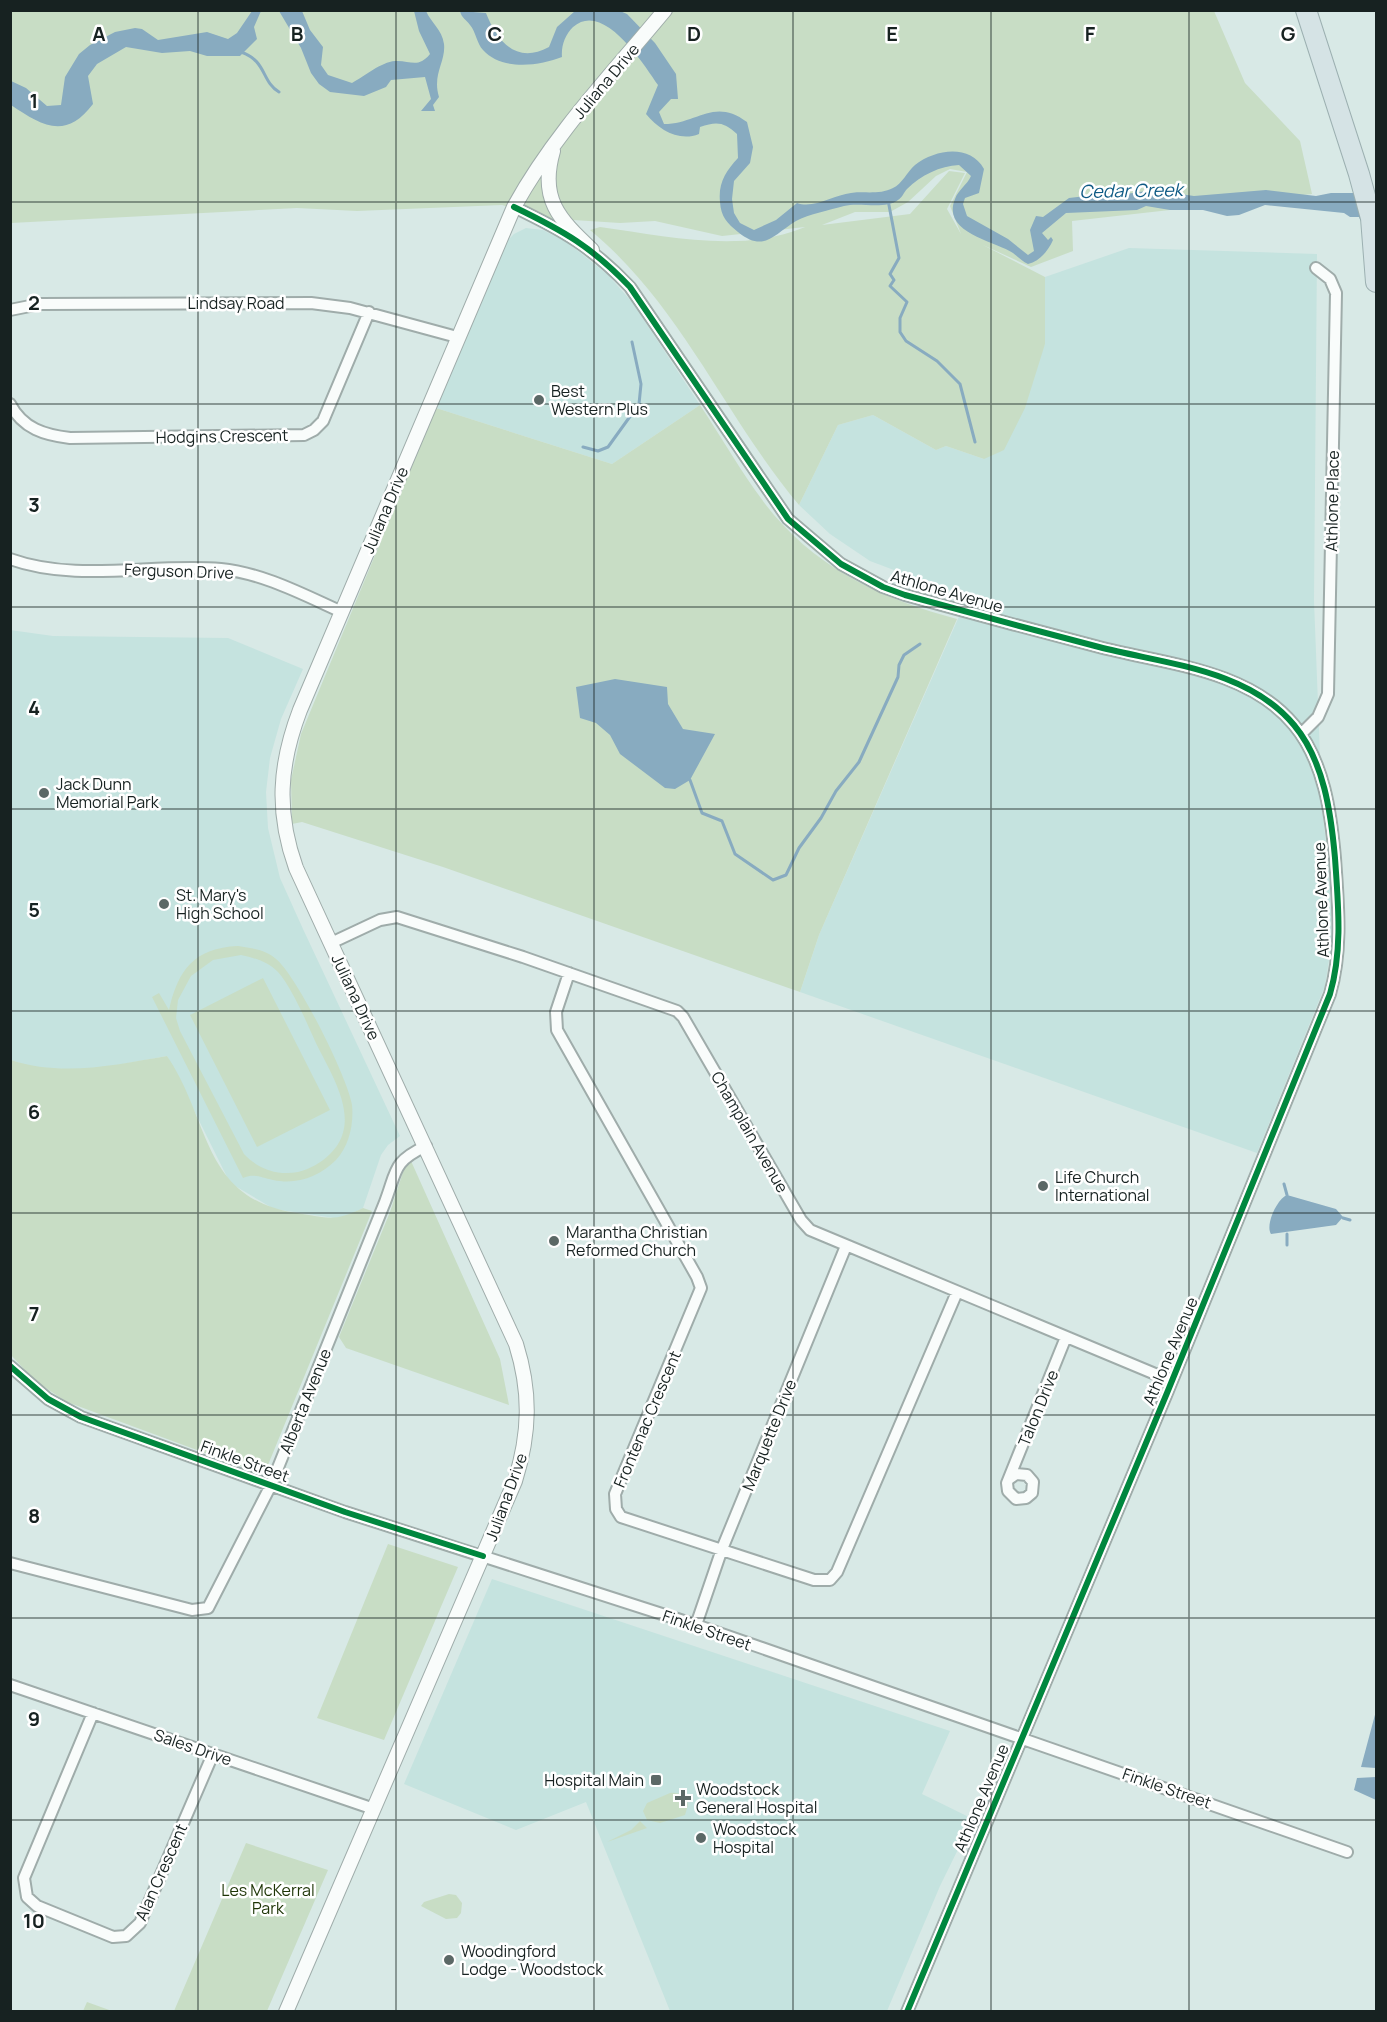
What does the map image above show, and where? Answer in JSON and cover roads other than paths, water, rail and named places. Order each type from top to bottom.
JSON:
[{"type":"highway","points":[[1306,10],[1371,218],[1377,282]]},
{"type":"street","name":"Juliana Drive","points":[[286,2012],[483,1556],[522,1458],[527,1435],[527,1390],[516,1344],[288,845],[281,791],[284,760],[294,727],[457,337],[514,207],[536,169],[565,130],[665,10]]},
{"type":"street","points":[[565,130],[550,164],[550,195],[562,221],[592,250]]},
{"type":"street","name":"Athlone Avenue","points":[[514,207],[557,228],[592,250],[630,287],[788,519],[842,564],[862,576],[905,595],[1223,677],[1276,709],[1301,734],[1321,779],[1332,828],[1339,939],[1335,978],[1319,1023],[1172,1381],[907,2012]]},
{"type":"street","name":"Athlone Place","points":[[1301,734],[1318,717],[1328,694],[1336,292],[1330,279],[1316,268]]},
{"type":"street","name":"Lindsay Road","points":[[10,310],[40,304],[311,303],[369,312],[457,337]]},
{"type":"street","name":"Hodgins Crescent","points":[[10,404],[22,421],[32,428],[63,437],[304,435],[314,430],[323,421],[369,312]]},
{"type":"street","name":"Ferguson Drive","points":[[10,560],[60,569],[233,571],[264,579],[342,612]]},
{"type":"street","name":"Champlain Avenue","points":[[331,943],[392,917],[569,973],[677,1011],[683,1017],[801,1220],[810,1230],[1172,1381]]},
{"type":"street","name":"Frontenac Crescent","points":[[569,973],[556,1012],[557,1030],[697,1276],[701,1288],[615,1494],[616,1509],[627,1520],[814,1580],[826,1581],[834,1576],[957,1292]]},
{"type":"street","name":"Alberta Avenue","points":[[10,1563],[192,1610],[203,1611],[211,1604],[271,1485],[385,1202],[397,1166],[410,1153],[426,1146]]},
{"type":"street","name":"Marquette Drive","points":[[696,1625],[722,1549],[846,1246]]},
{"type":"street","name":"Talon Drive","points":[[1009,1479],[1066,1337]]},
{"type":"street","name":"Finkle Street","points":[[10,1366],[39,1392],[81,1417],[271,1485],[696,1625],[1022,1737],[1347,1852]]},
{"type":"street","name":"Sales Drive","points":[[10,1685],[374,1809]]},
{"type":"street","name":"Alan Crescent","points":[[93,1713],[32,1855],[23,1884],[27,1897],[37,1906],[113,1937],[126,1936],[140,1923],[213,1754]]},
{"type":"waterway","points":[[241,52],[255,60],[269,82],[279,92]]},
{"type":"waterway","points":[[888,200],[899,258],[890,274],[894,280],[890,286],[907,302],[900,318],[900,332],[906,341],[937,361],[960,384],[975,442]]},
{"type":"waterway","points":[[583,447],[598,451],[608,447],[639,404],[641,384],[632,342]]},
{"type":"waterway","points":[[690,780],[702,813],[722,821],[735,854],[773,880],[786,875],[799,848],[821,818],[836,791],[859,762],[898,677],[899,665],[904,655],[920,644]]},
{"type":"waterway","points":[[1284,1184],[1287,1195]]},
{"type":"waterway","points":[[1343,1218],[1350,1220]]},
{"type":"waterway","points":[[1287,1234],[1287,1245]]},
{"type":"place","name":"Best Western Plus","points":[[539,400]]},
{"type":"place","name":"Jack Dunn Memorial Park","points":[[44,793]]},
{"type":"place","name":"St. Mary's High School","points":[[164,904]]},
{"type":"place","name":"Life Church International","points":[[1043,1186]]},
{"type":"place","name":"Marantha Christian Reformed Church","points":[[554,1241]]},
{"type":"place","name":"Hospital Main","points":[[656,1780]]},
{"type":"place","name":"Woodstock General Hospital","points":[[683,1798]]},
{"type":"place","name":"Woodstock Hospital","points":[[701,1838]]},
{"type":"place","name":"Woodingford Lodge - Woodstock","points":[[449,1960]]},
{"type":"water label","name":"Cedar Creek","points":[[1131,191]]},
{"type":"park label","name":"Les McKerral Park","points":[[268,1899]]}]
